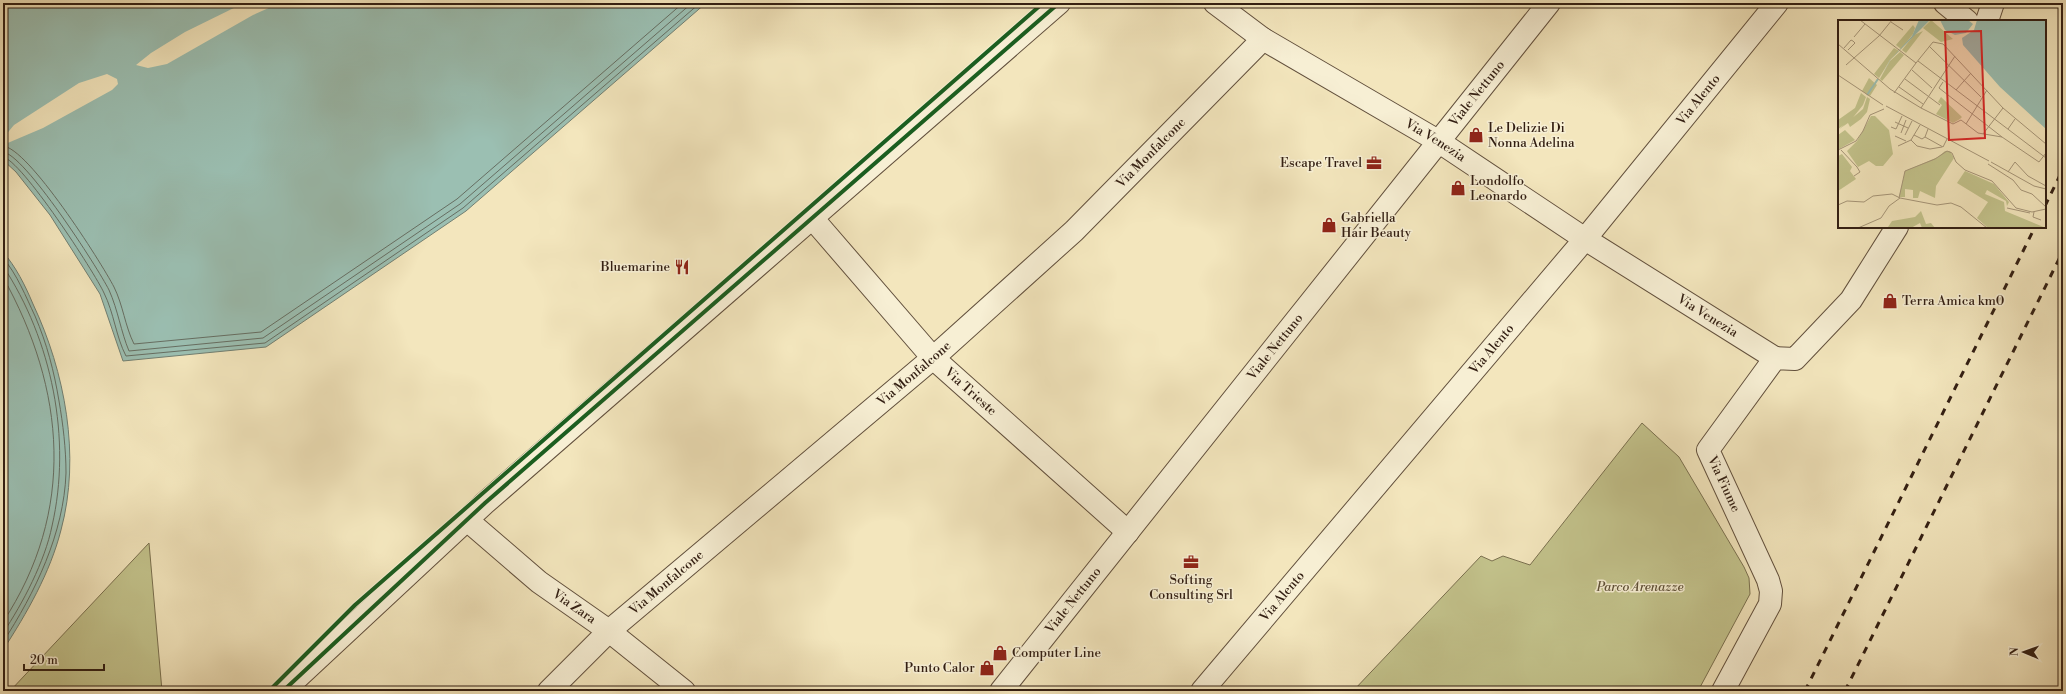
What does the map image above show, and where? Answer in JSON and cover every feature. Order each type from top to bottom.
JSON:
[{"type":"street","points":[[283,691],[467,520],[1060,3]]},
{"type":"street","name":"Via Venezia","points":[[1215,3],[1263,39],[1438,141],[1586,239],[1775,358]]},
{"type":"street","name":"Viale Nettuno","points":[[1001,691],[1548,3]]},
{"type":"street","name":"Via Alento","points":[[1202,691],[1586,239],[1777,3]]},
{"type":"street","points":[[1945,3],[1966,20]]},
{"type":"street","points":[[1987,20],[1993,3]]},
{"type":"street","name":"Via Monfalcone","points":[[549,691],[609,631],[933,358],[1074,231],[1263,39]]},
{"type":"street","name":"Via Trieste","points":[[813,219],[933,358],[1128,532]]},
{"type":"street","points":[[1775,358],[1796,359],[1851,300],[1896,228]]},
{"type":"street","name":"Via Fiume","points":[[1723,691],[1770,604],[1770,592],[1768,580],[1708,450],[1775,358]]},
{"type":"street","name":"Via Zara","points":[[467,520],[539,582],[609,631],[684,691]]},
{"type":"green space","name":"Parco Arenazze","points":[[1642,423],[1679,457],[1749,578],[1750,594],[1698,691],[1353,691],[1481,556],[1492,561],[1503,556],[1530,565]]},
{"type":"green space","points":[[149,543],[162,691],[10,691]]},
{"type":"water","points":[[3,3],[706,3],[466,211],[266,347],[123,361],[100,294],[50,215],[16,172],[3,160]]},
{"type":"water","points":[[3,252],[16,270],[27,290],[54,358],[66,415],[70,473],[67,502],[61,530],[51,562],[21,622],[3,650]]},
{"type":"pier","points":[[244,3],[280,3],[253,15],[167,64],[148,68],[136,65],[151,53],[185,32]]},
{"type":"pier","points":[[107,74],[117,79],[118,84],[112,90],[43,128],[3,145],[4,137],[14,125],[79,83]]},
{"type":"railway","points":[[2046,204],[2063,169]]},
{"type":"railway","points":[[1805,691],[2035,228]]},
{"type":"railway","points":[[1845,691],[2063,251]]},
{"type":"cycle path","points":[[269,691],[355,605],[1043,3],[1047,3]]},
{"type":"cycle path","points":[[283,691],[485,503],[1059,3]]},
{"type":"place","name":"Le Delizie Di Nonna Adelina","points":[[1476,135]]},
{"type":"place","name":"Escape Travel","points":[[1374,163]]},
{"type":"place","name":"Londolfo Leonardo","points":[[1458,188]]},
{"type":"place","name":"Gabriella Hair Beauty","points":[[1329,225]]},
{"type":"place","name":"Bluemarine","points":[[682,267]]},
{"type":"place","name":"Terra Amica km0","points":[[1890,301]]},
{"type":"place","name":"Softing Consulting Srl","points":[[1191,562]]},
{"type":"place","name":"Computer Line","points":[[1000,653]]},
{"type":"place","name":"Punto Calor","points":[[987,668]]}]
